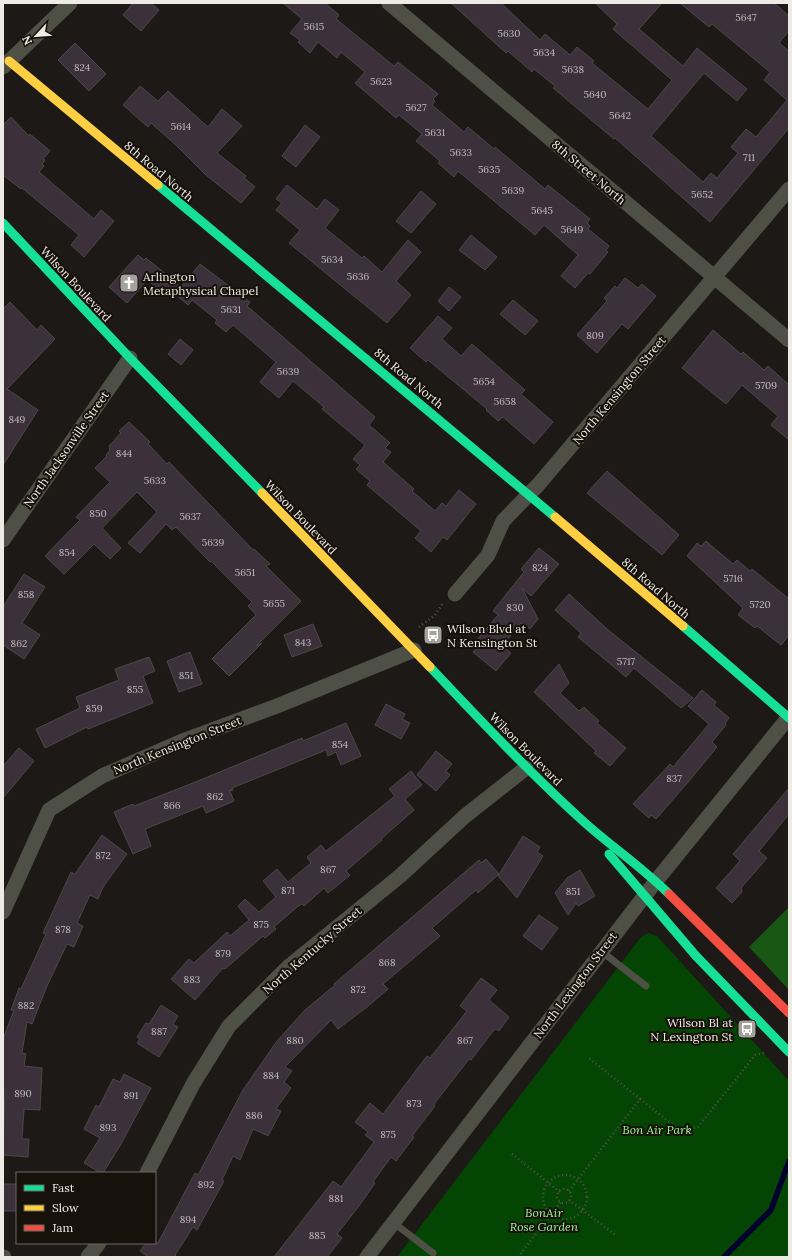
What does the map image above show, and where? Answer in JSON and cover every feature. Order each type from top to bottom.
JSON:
[{"type":"main road","name":"8th Road North","points":[[6,64],[530,495],[789,718]]},
{"type":"main road","name":"Wilson Boulevard","points":[[3,223],[130,358],[414,650],[526,768],[585,823],[656,881],[789,1013]]},
{"type":"main road","name":"Wilson Boulevard","points":[[585,823],[643,897],[734,996],[789,1052]]},
{"type":"street","points":[[6,64],[70,3]]},
{"type":"street","name":"8th Street North","points":[[389,3],[789,340]]},
{"type":"street","name":"North Kensington Street","points":[[456,594],[488,555],[503,522],[530,495],[789,189]]},
{"type":"street","name":"North Jacksonville Street","points":[[3,540],[130,358]]},
{"type":"street","name":"North Kensington Street","points":[[3,912],[49,810],[102,776],[185,740],[276,706],[414,650]]},
{"type":"street","name":"North Lexington Street","points":[[367,1257],[643,897],[789,718]]},
{"type":"street","name":"North Kentucky Street","points":[[148,1172],[193,1084],[229,1026],[288,967],[400,876],[465,816],[526,768]]},
{"type":"street","points":[[88,1257],[98,1244]]},
{"type":"lane","points":[[601,952],[646,986]]},
{"type":"lane","points":[[394,1223],[433,1253]]},
{"type":"path","points":[[419,627],[435,615]]},
{"type":"path","points":[[589,1058],[677,1128],[687,1129],[698,1127],[755,1055],[765,1053]]},
{"type":"path","points":[[569,1191],[640,1099]]},
{"type":"path","points":[[512,1154],[560,1192]]},
{"type":"path","points":[[563,1175],[571,1175],[579,1179],[587,1194],[586,1204],[583,1210],[575,1217],[568,1219],[558,1218],[551,1214],[546,1208],[543,1199],[544,1191],[548,1183],[554,1178],[563,1175]]},
{"type":"path","points":[[560,1192],[563,1190],[569,1191]]},
{"type":"path","points":[[561,1202],[566,1203],[569,1200],[571,1195],[569,1191]]},
{"type":"path","points":[[560,1192],[558,1198],[561,1202]]},
{"type":"path","points":[[569,1200],[617,1236]]},
{"type":"path","points":[[518,1257],[561,1202]]},
{"type":"green space","points":[[789,907],[789,990],[749,947]]},
{"type":"green space","name":"Bon Air Park","points":[[648,933],[657,936],[789,1081],[789,1257],[397,1257],[641,937]]},
{"type":"building","points":[[133,3],[151,3],[159,10],[141,31],[123,15]]},
{"type":"building","points":[[283,3],[325,3],[339,15],[336,19],[394,66],[398,62],[438,94],[433,99],[435,101],[432,105],[464,132],[468,127],[494,149],[495,147],[545,189],[548,185],[590,219],[587,223],[590,226],[588,229],[609,246],[606,250],[608,252],[590,274],[588,273],[575,288],[561,276],[578,255],[544,225],[535,235],[458,171],[454,177],[438,163],[440,161],[416,141],[422,134],[399,115],[396,118],[355,83],[365,72],[341,52],[337,58],[318,42],[310,53],[298,42],[300,40],[290,33],[302,19]]},
{"type":"building","points":[[451,3],[501,3],[540,40],[545,34],[570,55],[577,47],[594,61],[592,63],[648,109],[672,80],[613,29],[617,24],[595,3],[662,3],[639,29],[683,66],[697,48],[747,89],[737,101],[704,73],[651,136],[703,182],[711,173],[717,178],[738,153],[731,147],[746,129],[756,137],[787,100],[764,80],[770,72],[712,24],[709,27],[680,3],[774,3],[789,16],[789,31],[779,43],[789,51],[789,128],[710,222],[615,138],[614,139],[553,88],[555,86],[534,69],[532,72],[508,51],[506,53]]},
{"type":"building","points":[[75,43],[106,74],[89,91],[58,60]]},
{"type":"building","points":[[140,86],[158,101],[168,91],[208,127],[222,109],[242,126],[217,153],[246,176],[244,178],[255,187],[241,203],[206,175],[151,123],[148,127],[123,105]]},
{"type":"building","points":[[11,117],[29,136],[30,134],[50,151],[43,159],[45,160],[42,164],[44,166],[39,172],[94,219],[101,210],[114,221],[84,257],[71,245],[79,235],[22,188],[21,189],[3,175],[3,125]]},
{"type":"building","points":[[305,125],[320,137],[296,167],[282,156]]},
{"type":"building","points":[[287,185],[317,209],[325,199],[339,210],[325,228],[362,258],[364,256],[382,272],[408,240],[421,252],[396,281],[411,295],[387,323],[289,243],[300,230],[276,210],[282,203],[276,199]]},
{"type":"building","points":[[421,191],[436,204],[411,233],[396,221]]},
{"type":"building","points":[[471,235],[497,257],[485,270],[459,250]]},
{"type":"building","name":"Arlington Metaphysical Chapel","points":[[138,255],[144,260],[146,258],[179,285],[169,297],[147,280],[127,303],[109,287]]},
{"type":"building","points":[[200,264],[250,302],[247,306],[375,417],[369,425],[390,443],[385,448],[391,452],[383,462],[414,489],[412,491],[435,511],[442,503],[446,506],[459,490],[476,504],[447,540],[443,537],[431,552],[415,538],[421,531],[367,485],[370,481],[356,469],[360,465],[353,459],[365,445],[322,409],[324,407],[293,381],[279,398],[260,382],[276,362],[233,325],[226,332],[215,323],[217,320],[192,300],[188,305],[175,294]]},
{"type":"building","points":[[625,278],[638,288],[642,284],[656,296],[628,329],[622,324],[597,353],[577,335],[607,301],[604,298],[615,286],[617,288]]},
{"type":"building","points":[[449,287],[461,297],[449,311],[438,301]]},
{"type":"building","points":[[513,300],[538,321],[525,335],[500,314]]},
{"type":"building","points":[[10,302],[37,330],[41,325],[55,339],[7,389],[38,410],[3,465],[3,309]]},
{"type":"building","points":[[438,316],[452,328],[442,339],[461,356],[472,344],[525,390],[521,394],[553,422],[534,444],[503,417],[498,421],[486,410],[487,409],[428,360],[426,362],[410,348]]},
{"type":"building","points":[[713,330],[741,354],[743,352],[764,370],[768,366],[789,385],[789,440],[771,425],[778,416],[742,385],[726,404],[682,368]]},
{"type":"building","points":[[180,339],[193,350],[181,365],[168,354]]},
{"type":"building","points":[[129,422],[150,442],[148,444],[167,464],[169,462],[253,550],[254,549],[270,564],[266,566],[301,601],[256,646],[262,643],[229,676],[212,659],[256,615],[248,606],[252,602],[176,527],[172,530],[166,524],[140,553],[128,543],[157,512],[137,492],[102,528],[121,548],[110,559],[94,544],[64,574],[45,556],[80,520],[76,517],[110,482],[95,468],[107,456],[106,455],[110,450],[109,446],[121,433],[119,431]]},
{"type":"building","points":[[607,471],[679,535],[662,555],[587,493]]},
{"type":"building","points":[[706,541],[733,564],[737,560],[750,571],[752,569],[789,599],[789,635],[781,645],[757,626],[755,628],[738,615],[743,608],[687,556],[697,543],[701,546]]},
{"type":"building","points":[[539,548],[559,564],[531,596],[522,588],[538,619],[530,629],[521,623],[502,646],[511,653],[496,671],[473,652],[480,644],[476,641],[498,615],[493,611],[524,572],[521,569]]},
{"type":"building","points":[[24,574],[45,587],[22,623],[40,635],[24,659],[3,645],[3,607]]},
{"type":"building","points":[[569,594],[607,629],[693,698],[681,708],[634,668],[626,677],[578,637],[581,633],[555,610]]},
{"type":"building","points":[[313,624],[322,646],[292,657],[284,635]]},
{"type":"building","points":[[190,652],[202,684],[179,692],[167,661]]},
{"type":"building","points":[[149,657],[155,671],[143,676],[153,703],[88,729],[87,727],[45,748],[36,729],[80,708],[76,697],[119,680],[115,669]]},
{"type":"building","points":[[559,664],[569,683],[560,693],[579,711],[584,707],[599,721],[597,723],[626,748],[610,766],[594,753],[596,751],[534,692]]},
{"type":"building","points":[[702,690],[716,702],[714,705],[729,718],[725,723],[726,725],[712,742],[717,747],[656,819],[651,815],[649,818],[633,804],[670,764],[673,767],[709,724],[688,706]]},
{"type":"building","points":[[386,704],[405,714],[402,719],[410,723],[401,739],[375,725]]},
{"type":"building","points":[[346,723],[361,756],[341,765],[336,752],[328,756],[326,750],[232,788],[233,790],[230,791],[234,801],[206,813],[203,806],[145,829],[151,846],[133,854],[114,812],[133,804],[134,806],[193,783],[302,738],[303,741]]},
{"type":"building","points":[[19,748],[34,761],[3,798],[3,766]]},
{"type":"building","points":[[436,751],[452,764],[446,771],[450,775],[436,791],[417,775]]},
{"type":"building","points":[[411,771],[422,785],[405,799],[414,810],[346,871],[350,875],[328,893],[324,888],[304,906],[302,904],[297,907],[274,927],[276,929],[265,938],[263,936],[225,969],[223,968],[195,1000],[171,979],[189,959],[194,963],[227,932],[230,936],[249,920],[238,906],[245,899],[259,912],[276,897],[263,881],[277,869],[288,882],[311,863],[307,857],[321,845],[326,851],[395,796],[389,789]]},
{"type":"building","points":[[789,788],[789,814],[759,851],[767,858],[741,888],[742,892],[732,903],[716,888],[740,861],[733,854]]},
{"type":"building","points":[[102,835],[127,854],[103,887],[98,899],[90,895],[77,923],[83,926],[74,947],[67,944],[47,986],[32,1024],[27,1022],[22,1053],[26,1054],[24,1066],[42,1068],[40,1110],[24,1109],[22,1139],[29,1139],[28,1157],[3,1155],[5,1090],[3,1090],[3,1039],[14,1010],[11,1010],[19,988],[21,989],[46,934],[43,933],[71,872],[75,874]]},
{"type":"building","points":[[523,836],[540,847],[537,852],[543,856],[517,898],[498,876]]},
{"type":"building","points":[[486,859],[499,874],[478,893],[476,890],[432,928],[440,936],[383,984],[388,989],[338,1029],[331,1020],[285,1067],[292,1071],[284,1082],[291,1088],[276,1109],[281,1111],[268,1136],[253,1129],[240,1160],[233,1156],[222,1180],[224,1181],[197,1230],[193,1227],[175,1255],[177,1257],[148,1257],[140,1251],[145,1244],[158,1243],[195,1173],[198,1175],[243,1090],[277,1041],[305,1010],[335,985],[334,984],[479,860],[481,863]]},
{"type":"building","points":[[580,870],[595,896],[578,906],[576,903],[568,915],[555,893],[567,878]]},
{"type":"building","points":[[539,915],[558,928],[542,950],[523,936]]},
{"type":"building","points":[[481,978],[497,990],[489,1000],[509,1017],[499,1031],[496,1029],[493,1031],[471,1060],[469,1059],[434,1104],[435,1106],[412,1136],[414,1137],[396,1161],[391,1157],[373,1182],[375,1183],[359,1206],[337,1234],[342,1238],[327,1257],[274,1257],[333,1181],[341,1187],[374,1142],[365,1135],[368,1132],[355,1122],[370,1103],[383,1114],[427,1056],[430,1058],[467,1011],[460,1006]]},
{"type":"building","points":[[161,1005],[178,1016],[173,1024],[178,1027],[159,1057],[137,1043],[140,1039],[137,1037],[146,1023],[149,1024]]},
{"type":"building","points":[[124,1074],[151,1088],[121,1144],[104,1172],[99,1172],[84,1163],[100,1138],[84,1129],[96,1105],[99,1107],[113,1079],[120,1082]]},
{"type":"building","points":[[3,1184],[16,1184],[16,1211],[3,1211]]},
{"type":"waterway","points":[[724,1257],[771,1210],[789,1161]]},
{"type":"traffic: fast","points":[[158,185],[555,517]]},
{"type":"traffic: fast","points":[[3,223],[130,358],[262,493]]},
{"type":"traffic: fast","points":[[683,626],[789,718]]},
{"type":"traffic: fast","points":[[430,667],[544,785],[669,894]]},
{"type":"traffic: fast","points":[[609,854],[696,956],[789,1052]]},
{"type":"traffic: slow","points":[[9,61],[158,185]]},
{"type":"traffic: slow","points":[[262,493],[430,667]]},
{"type":"traffic: slow","points":[[555,517],[683,626]]},
{"type":"traffic: jam","points":[[669,894],[789,1013]]},
{"type":"place","name":"Arlington Metaphysical Chapel","points":[[129,283]]},
{"type":"place","name":"Wilson Blvd at N Kensington St","points":[[433,635]]},
{"type":"place","name":"Wilson Bl at N Lexington St","points":[[747,1029]]},
{"type":"park label","name":"BonAir Rose Garden","points":[[544,1219]]}]
